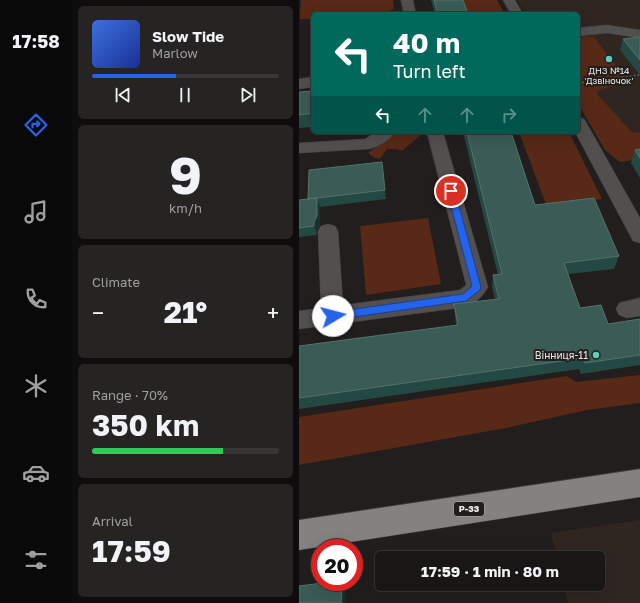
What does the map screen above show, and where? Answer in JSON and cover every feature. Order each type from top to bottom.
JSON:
[{"type":"main road","name":"Р-33","points":[[299,535],[640,484]]},
{"type":"street","points":[[407,0],[410,12]]},
{"type":"street","points":[[509,0],[516,12]]},
{"type":"street","points":[[580,32],[607,29],[640,34]]},
{"type":"street","points":[[299,84],[311,82]]},
{"type":"street","points":[[580,126],[640,236]]},
{"type":"street","points":[[299,148],[369,144],[384,134]]},
{"type":"street","points":[[299,320],[466,298],[477,287],[436,134]]},
{"type":"street","points":[[328,231],[333,316]]},
{"type":"path","points":[[580,83],[640,75]]},
{"type":"shaded area","points":[[301,0],[393,0],[394,9],[386,12],[311,12],[311,19],[300,19]]},
{"type":"shaded area","points":[[463,0],[497,0],[503,11],[502,12],[467,12]]},
{"type":"shaded area","name":"ДНЗ №14 'Дзвіночок'","points":[[517,0],[640,0],[640,145],[605,150],[580,107],[580,12],[524,12]]},
{"type":"shaded area","points":[[585,36],[594,37],[628,81],[597,91],[597,94],[629,129],[634,133],[640,133],[640,159],[620,162],[605,150],[580,106],[580,39]]},
{"type":"shaded area","points":[[394,134],[422,134],[402,151],[397,149],[387,149],[380,159],[375,158],[369,154],[369,152]]},
{"type":"shaded area","points":[[520,134],[570,134],[602,199],[547,207]]},
{"type":"shaded area","points":[[428,218],[441,284],[366,295],[360,226]]},
{"type":"shaded area","points":[[640,375],[640,403],[587,410],[506,428],[299,465],[299,417],[567,376],[576,382]]},
{"type":"shaded area","points":[[640,520],[640,603],[568,603],[565,591],[605,591],[605,551],[555,551],[551,533]]},
{"type":"building","points":[[434,0],[463,0],[467,12],[437,12]]},
{"type":"building","points":[[640,37],[640,60],[623,39]]},
{"type":"building","points":[[311,91],[311,113],[299,115],[299,92]]},
{"type":"building","points":[[467,134],[512,134],[535,205],[594,198],[619,256],[564,263],[580,308],[601,305],[608,324],[640,319],[640,355],[585,363],[583,358],[299,398],[299,346],[458,325],[454,304],[499,299],[493,275],[502,274]]},
{"type":"building","points":[[640,149],[640,158],[635,150]]},
{"type":"building","points":[[382,162],[385,190],[308,199],[309,170]]},
{"type":"building","points":[[317,198],[317,216],[314,226],[299,228],[299,200]]},
{"type":"building","points":[[311,584],[311,591],[342,591],[341,603],[299,603],[299,586]]},
{"type":"place","name":"ДНЗ №14 'Дзвіночок'","points":[[609,59]]},
{"type":"place","name":"Вінниця-11","points":[[596,355]]},
{"type":"route","points":[[333,316],[466,298],[477,287],[451,191]]}]
